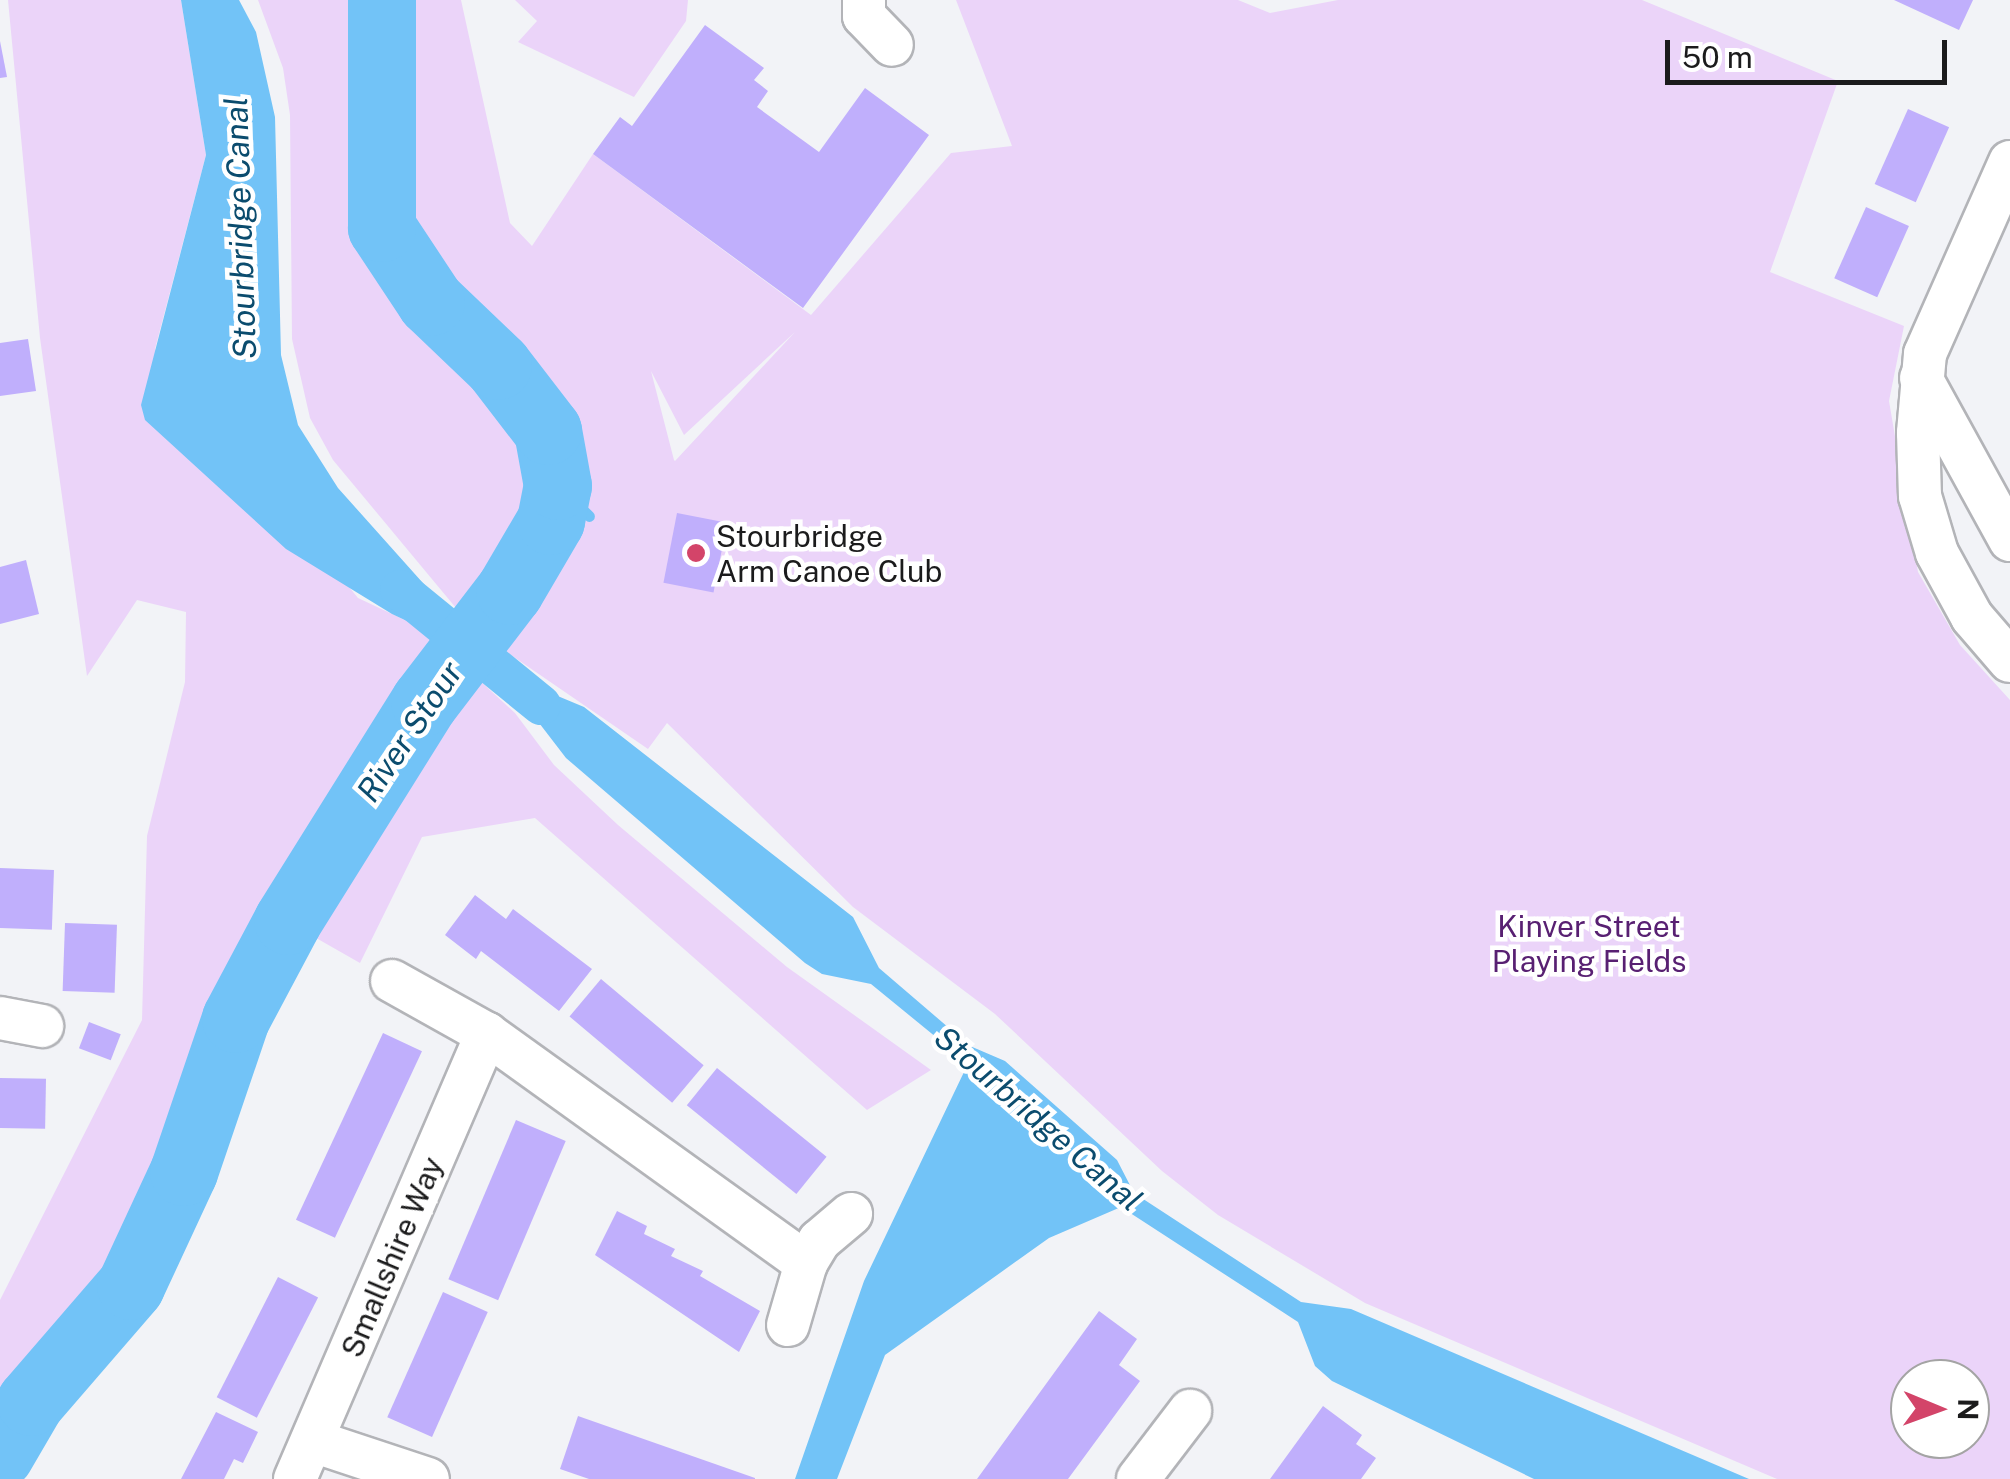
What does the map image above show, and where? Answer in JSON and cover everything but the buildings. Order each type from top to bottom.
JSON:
[{"type":"street","points":[[864,0],[864,16],[892,45]]},
{"type":"street","points":[[2010,162],[1925,354],[1921,378],[1920,496],[1937,553],[1972,617],[2010,661]]},
{"type":"street","points":[[1921,378],[2010,540]]},
{"type":"street","points":[[392,981],[488,1034],[806,1263]]},
{"type":"street","points":[[0,1018],[42,1026]]},
{"type":"street","name":"Smallshire Way","points":[[304,1460],[488,1034]]},
{"type":"street","points":[[788,1326],[806,1263],[819,1241],[851,1214]]},
{"type":"street","points":[[1138,1479],[1190,1411]]},
{"type":"street","points":[[304,1460],[428,1479]]},
{"type":"green space","points":[[8,0],[181,0],[206,155],[155,349],[358,598],[424,629],[515,713],[554,765],[618,825],[787,967],[931,1070],[867,1110],[535,818],[422,837],[360,963],[288,922],[236,1019],[184,1172],[131,1286],[31,1402],[0,1455],[0,1300],[142,1020],[147,836],[185,682],[186,612],[137,600],[87,676],[40,338]]},
{"type":"green space","name":"Kinver Street Playing Fields","points":[[258,0],[461,0],[510,223],[532,246],[593,154],[811,315],[951,153],[1012,146],[956,0],[1238,0],[1270,13],[1338,0],[1642,0],[1838,81],[1770,272],[1904,326],[1889,401],[1918,572],[1960,645],[2010,700],[2010,1479],[1777,1479],[1365,1303],[1218,1215],[1162,1171],[995,1014],[853,907],[667,723],[648,749],[511,655],[456,608],[333,460],[310,418],[292,339],[290,115],[283,68]],"holes":[[[795,332],[675,461],[651,371],[684,435]]]},
{"type":"green space","points":[[515,0],[688,0],[686,21],[634,97],[518,42],[537,21]]},
{"type":"water","name":"Stourbridge Canal","points":[[181,0],[239,0],[256,32],[275,117],[281,355],[298,425],[338,488],[439,601],[442,623],[424,629],[392,614],[286,549],[145,420],[141,405],[206,155]]},
{"type":"water","name":"Stourbridge Canal","points":[[500,672],[584,707],[853,917],[879,968],[970,1046],[1005,1061],[1117,1160],[1134,1193],[1301,1302],[1351,1309],[1749,1479],[1534,1479],[1332,1381],[1315,1366],[1298,1322],[1121,1207],[1049,1238],[885,1355],[837,1479],[795,1479],[864,1281],[964,1072],[964,1060],[871,984],[822,974],[805,963],[566,758]]},
{"type":"waterway","name":"River Stour","points":[[0,1455],[31,1402],[131,1286],[184,1172],[236,1019],[288,921],[425,702],[510,591],[551,521],[558,486],[548,431],[498,366],[431,302],[382,228],[382,0]]},
{"type":"waterway","points":[[558,486],[589,516]]},
{"type":"waterway","name":"River Stour","points":[[400,590],[541,705]]},
{"type":"place","name":"Stourbridge Arm Canoe Club","points":[[696,553]]}]
